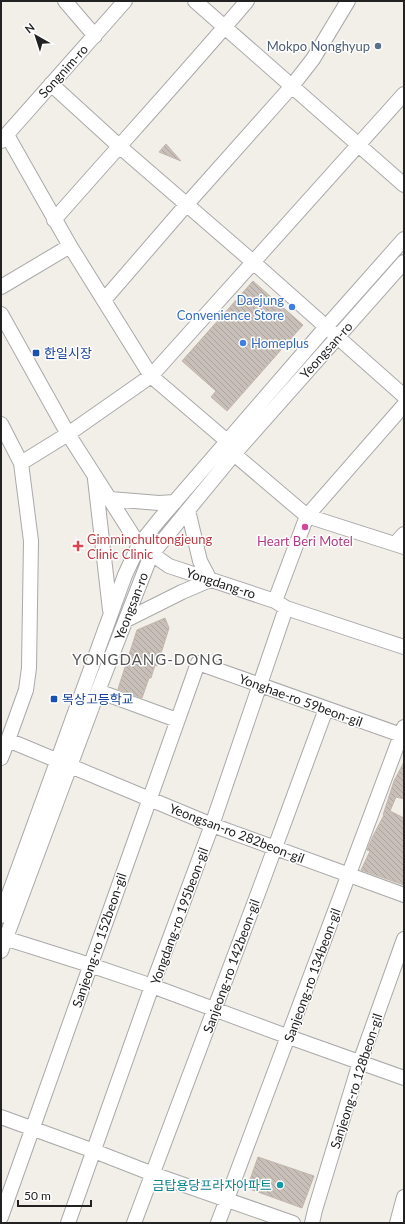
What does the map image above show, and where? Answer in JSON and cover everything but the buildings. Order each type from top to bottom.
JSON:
[{"type":"street","points":[[65,1],[94,36]]},
{"type":"street","name":"Songnim-ro","points":[[4,138],[125,1]]},
{"type":"street","points":[[195,1],[404,184]]},
{"type":"street","points":[[54,220],[188,70],[247,1]]},
{"type":"street","points":[[104,300],[292,86],[313,59],[348,1]]},
{"type":"street","points":[[51,84],[119,146],[187,204],[404,396]]},
{"type":"street","points":[[21,463],[68,434],[151,376],[404,94]]},
{"type":"street","points":[[4,138],[151,376],[227,441],[234,454],[308,516],[399,546],[404,534]]},
{"type":"street","name":"Yeongsan-ro","points":[[1,916],[125,575],[139,545],[227,441],[404,239]]},
{"type":"street","points":[[1,287],[70,246]]},
{"type":"street","name":"Yeongsan-ro","points":[[1,951],[4,937],[151,555],[234,454],[404,262]]},
{"type":"street","name":"Yongdang-ro","points":[[1,314],[68,434],[139,545],[151,555],[169,566],[404,647]]},
{"type":"street","name":"Yongdang-ro 195beon-gil","points":[[68,1223],[152,986],[212,825],[260,686],[280,604],[308,516],[404,405]]},
{"type":"street","points":[[1,424],[21,463],[31,541],[29,668],[26,690],[1,758]]},
{"type":"street","points":[[94,475],[111,613]]},
{"type":"street","points":[[110,500],[159,503],[175,502]]},
{"type":"street","points":[[126,620],[182,592],[210,580],[200,561],[188,510]]},
{"type":"street","name":"Yonghae-ro 59beon-gil","points":[[198,663],[326,709],[403,733]]},
{"type":"street","name":"Sanjeong-ro 152beon-gil","points":[[1,1217],[198,663]]},
{"type":"street","points":[[98,692],[177,720]]},
{"type":"street","name":"Sanjeong-ro 142beon-gil","points":[[134,1223],[326,709]]},
{"type":"street","name":"Sanjeong-ro 134beon-gil","points":[[218,1223],[403,733]]},
{"type":"street","name":"Yeongsan-ro 282beon-gil","points":[[8,740],[212,825],[404,895]]},
{"type":"street","points":[[4,937],[152,986],[214,1010],[404,1078]]},
{"type":"street","name":"Sanjeong-ro 128beon-gil","points":[[312,1223],[360,1062],[404,939]]},
{"type":"street","points":[[1,1117],[153,1174],[292,1223]]},
{"type":"street","points":[[398,1223],[404,1197]]},
{"type":"place","name":"Mokpo Nonghyup","points":[[378,46]]},
{"type":"place","name":"Daejung Convenience Store","points":[[292,307]]},
{"type":"place","name":"Homeplus","points":[[243,343]]},
{"type":"place","name":"한일시장","points":[[36,353]]},
{"type":"place","name":"Heart Beri Motel","points":[[305,527]]},
{"type":"place","name":"Gimminchultongjeung Clinic Clinic","points":[[78,546]]},
{"type":"place","name":"목상고등학교","points":[[54,699]]},
{"type":"place","name":"금탑용당프라자아파트","points":[[280,1185]]},
{"type":"district","name":"YONGDANG-DONG","points":[[148,660]]}]
